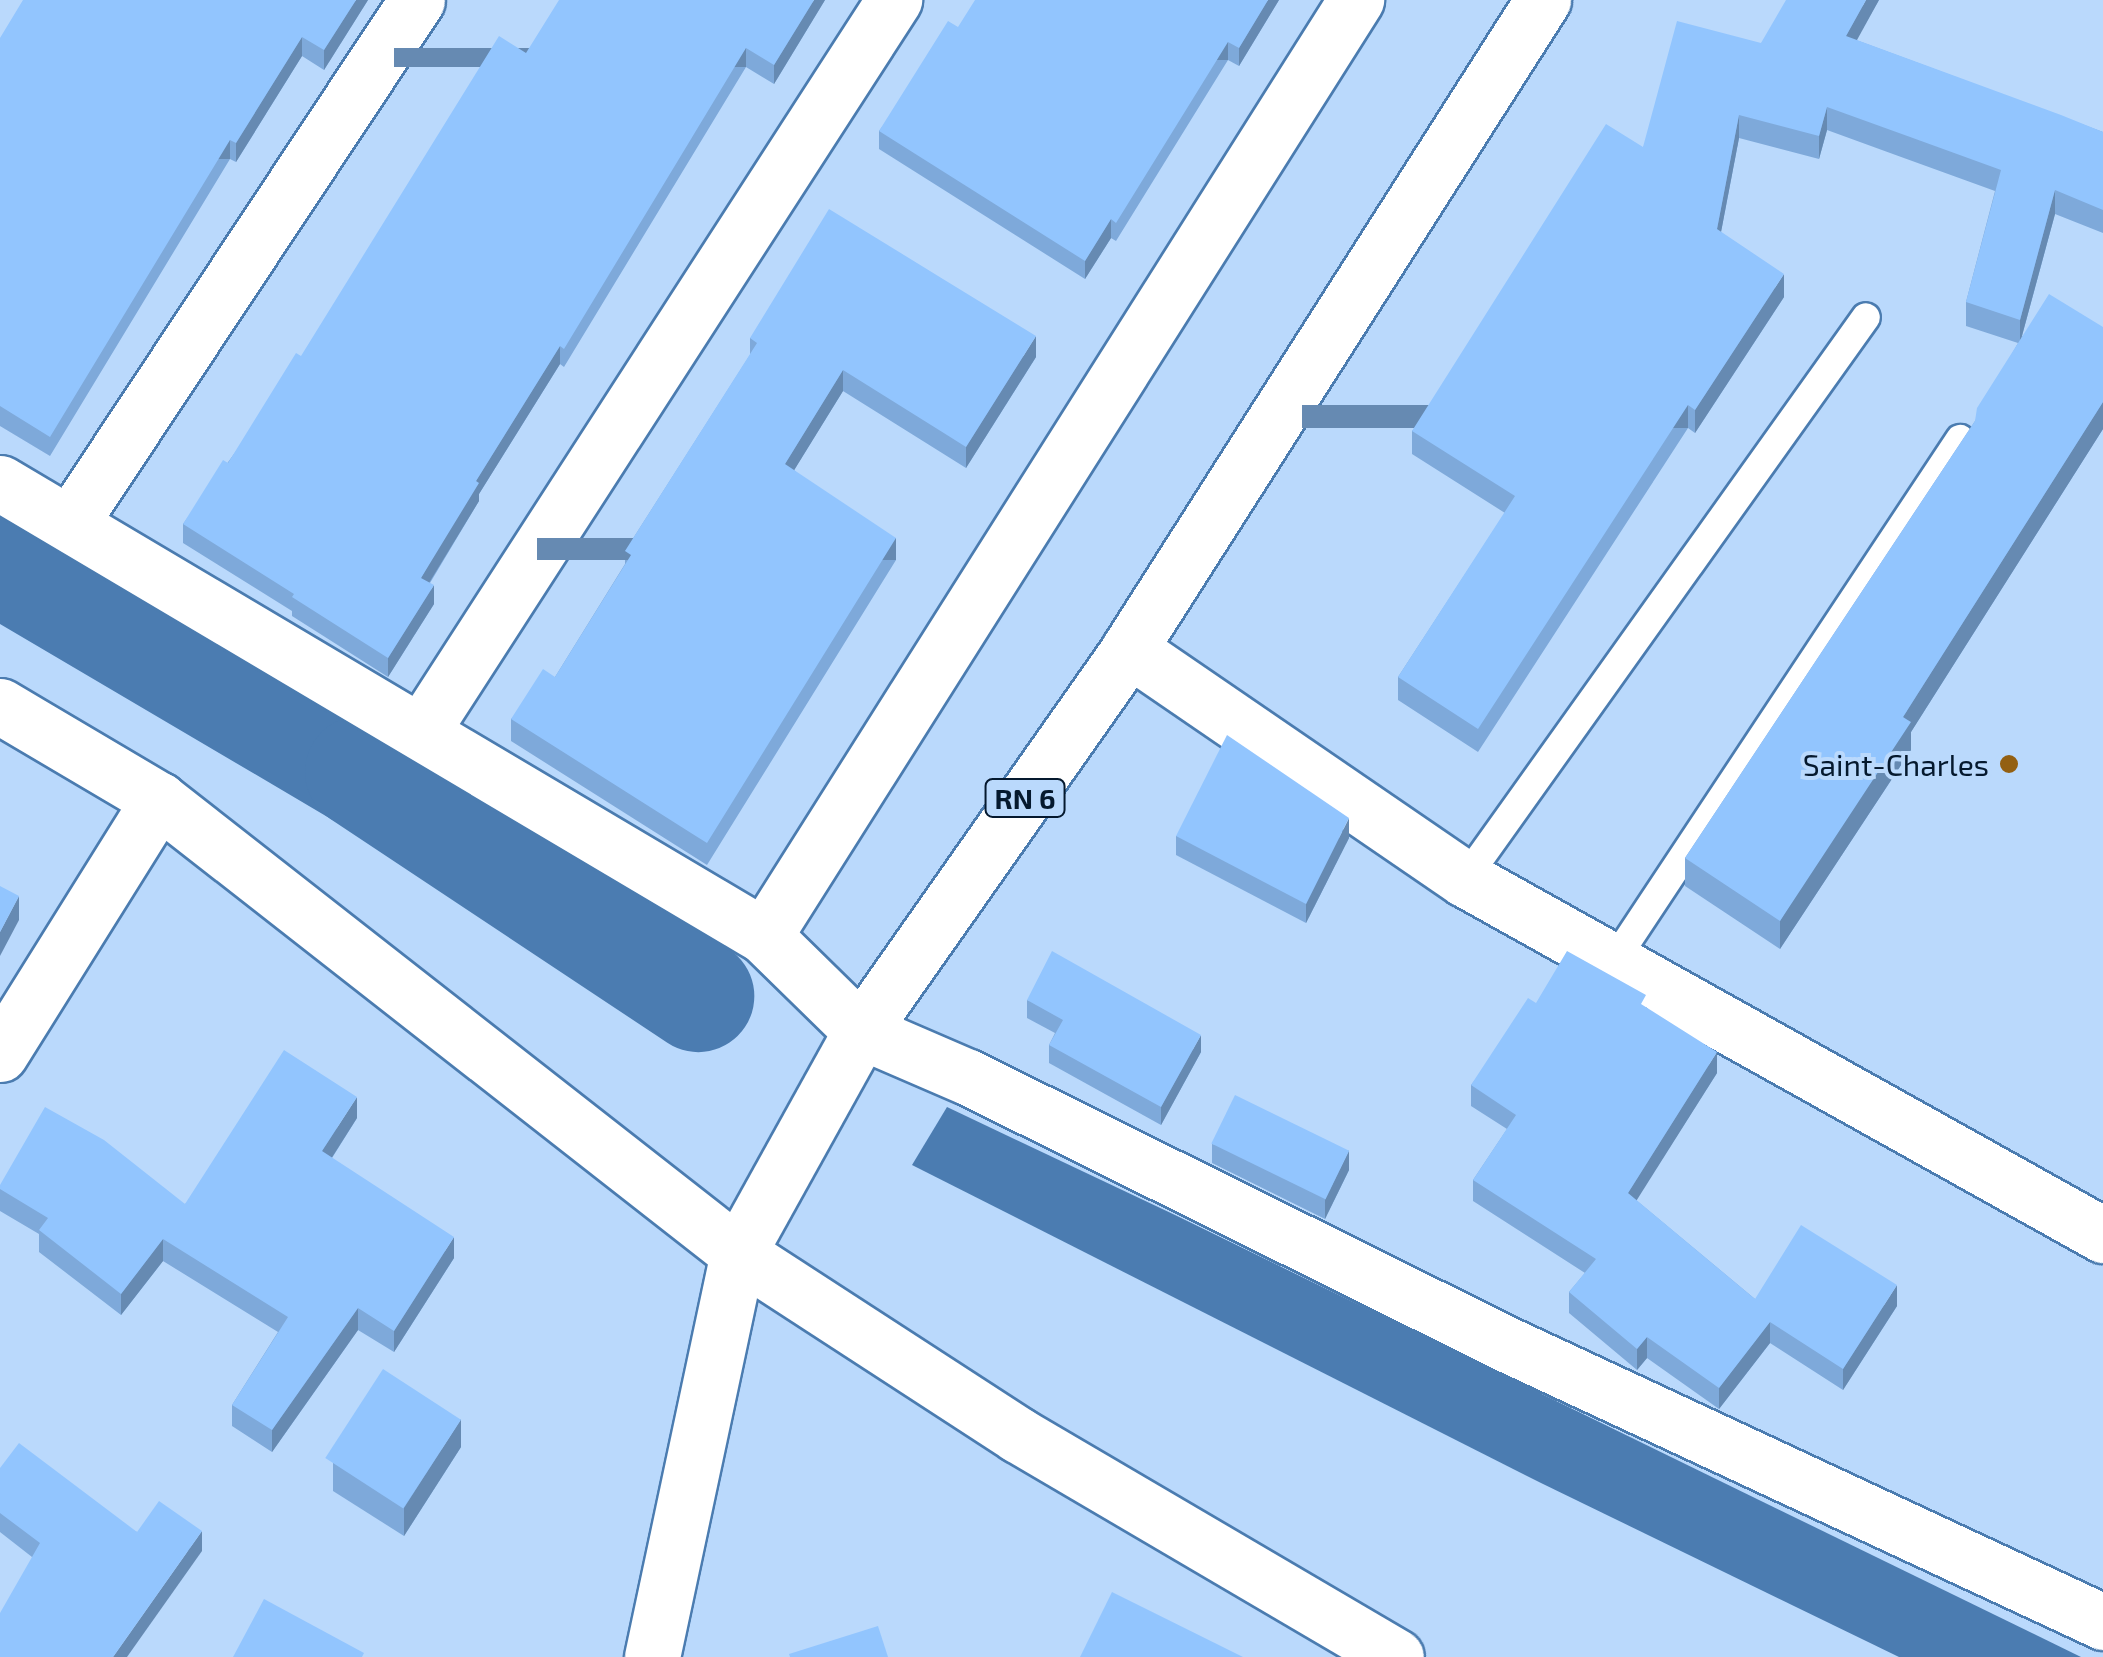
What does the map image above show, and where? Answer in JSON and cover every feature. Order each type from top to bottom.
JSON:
[{"type":"street","points":[[71,522],[417,0]]},
{"type":"street","points":[[421,732],[894,0]]},
{"type":"street","points":[[764,936],[1356,0]]},
{"type":"street","name":"RN 6","points":[[652,1657],[738,1252],[861,1030],[1130,648],[1544,0]]},
{"type":"street","points":[[0,482],[764,936],[861,1030],[986,1086],[1504,1343],[2103,1622]]},
{"type":"street","points":[[1130,648],[1464,879],[2103,1235]]},
{"type":"street","points":[[0,706],[158,800],[738,1252],[1018,1435],[1396,1657]]},
{"type":"street","points":[[0,1054],[158,800]]},
{"type":"lane","points":[[1464,879],[1866,317]]},
{"type":"lane","points":[[1612,964],[1960,439]]},
{"type":"water","points":[[947,1107],[2081,1657],[1899,1657],[1541,1483],[912,1165]]},
{"type":"building","points":[[23,0],[356,0],[324,50],[302,37],[236,143],[230,140],[50,437],[0,406],[0,38]]},
{"type":"building","points":[[559,0],[814,0],[774,65],[746,48],[564,349],[560,346],[476,481],[479,483],[421,578],[434,585],[388,658],[183,524],[223,460],[228,463],[296,353],[301,356],[499,36],[526,53]]},
{"type":"building","points":[[975,0],[1268,0],[1239,48],[1228,42],[1116,223],[1111,219],[1085,261],[879,131],[948,21],[958,27]]},
{"type":"building","points":[[1786,0],[1866,0],[1846,36],[2103,132],[2103,210],[2055,190],[2020,320],[1966,302],[2001,170],[1827,107],[1819,136],[1739,115],[1717,229],[1784,274],[1695,410],[1688,405],[1478,729],[1398,677],[1515,496],[1412,431],[1606,124],[1643,147],[1677,21],[1761,43]]},
{"type":"building","points":[[829,209],[1036,336],[966,447],[843,370],[785,464],[896,538],[707,843],[511,719],[543,669],[555,677],[631,555],[625,551],[757,343],[750,338]]},
{"type":"building","points":[[2049,294],[2103,327],[2103,402],[1903,717],[1911,722],[1780,921],[1685,858],[1975,421],[1977,408]]},
{"type":"building","points":[[1227,735],[1349,818],[1306,904],[1176,836]]},
{"type":"building","points":[[0,886],[19,896],[0,932]]},
{"type":"building","points":[[1052,951],[1201,1035],[1161,1107],[1049,1045],[1063,1020],[1027,1000]]},
{"type":"building","points":[[1567,951],[1646,995],[1641,1004],[1717,1052],[1628,1193],[1755,1299],[1801,1225],[1897,1285],[1843,1369],[1770,1322],[1719,1388],[1647,1337],[1637,1349],[1569,1292],[1596,1259],[1473,1180],[1516,1115],[1471,1085],[1528,998],[1536,1003]]},
{"type":"building","points":[[284,1050],[357,1097],[322,1151],[454,1237],[394,1331],[358,1308],[272,1430],[232,1405],[288,1317],[163,1239],[121,1294],[39,1230],[48,1218],[0,1189],[0,1185],[45,1107],[104,1140],[185,1204]]},
{"type":"building","points":[[1235,1095],[1349,1151],[1325,1199],[1211,1144]]},
{"type":"building","points":[[383,1369],[461,1420],[403,1509],[325,1458]]},
{"type":"building","points":[[19,1443],[137,1532],[159,1501],[202,1531],[113,1657],[0,1657],[0,1613],[40,1543],[0,1513],[0,1468]]},
{"type":"building","points":[[1112,1592],[1243,1657],[1080,1657]]},
{"type":"building","points":[[264,1599],[364,1653],[362,1657],[233,1657]]},
{"type":"building","points":[[878,1626],[888,1657],[789,1654]]},
{"type":"waterway","points":[[0,559],[361,772],[698,996]]},
{"type":"place","name":"Saint-Charles","points":[[2009,764]]}]
